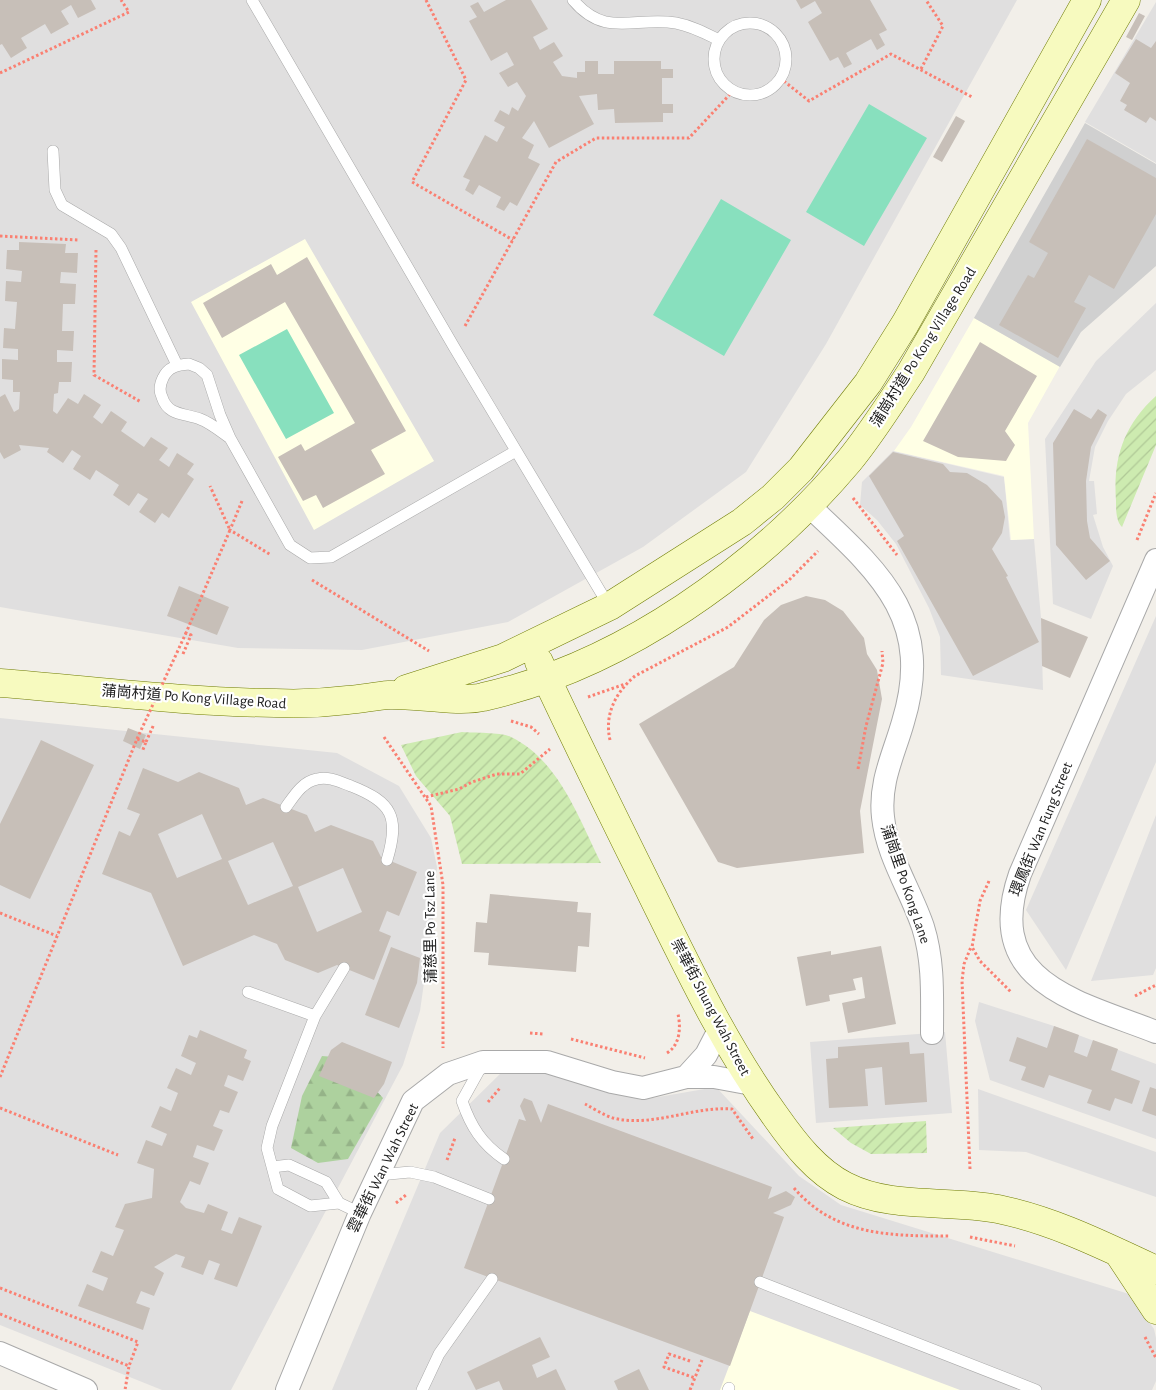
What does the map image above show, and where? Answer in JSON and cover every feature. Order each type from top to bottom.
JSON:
[{"type":"main road","name":"蒲崗村道 Po Kong Village Road","points":[[388,695],[502,658],[531,646],[610,606],[742,522],[773,497],[801,469],[838,424],[868,383],[905,324],[1086,0]]},
{"type":"main road","name":"蒲崗村道 Po Kong Village Road","points":[[0,683],[218,701],[274,703],[340,701],[388,695],[480,698],[546,677],[602,654],[649,629],[693,602],[769,544],[809,506],[850,460],[879,421],[911,372],[1126,0]]},
{"type":"main road","name":"崇華街 Shung Wah Street","points":[[531,646],[719,1030],[752,1084],[786,1130],[822,1172],[847,1188],[883,1199],[925,1204],[960,1203],[998,1209],[1054,1224],[1156,1270]]},
{"type":"main road","points":[[1156,1251],[1120,1254],[1156,1310]]},
{"type":"street","name":"蒲崗里 Po Kong Lane","points":[[809,506],[877,572],[902,612],[908,634],[913,672],[911,693],[886,770],[882,794],[883,818],[892,851],[915,906],[928,947],[932,968],[932,1033]]},
{"type":"street","name":"環鳳街 Wan Fung Street","points":[[1156,560],[1020,874],[1013,896],[1010,916],[1012,933],[1018,950],[1027,966],[1049,988],[1064,996],[1156,1032]]},
{"type":"street","points":[[686,1077],[706,1055],[719,1030]]},
{"type":"street","name":"雲華街 Wan Wah Street","points":[[287,1390],[360,1213],[413,1101],[448,1074],[484,1062],[547,1062],[612,1082],[643,1088],[686,1077],[714,1077],[752,1084]]},
{"type":"street","points":[[0,1354],[86,1390]]},
{"type":"lane","points":[[252,0],[516,451],[610,606]]},
{"type":"lane","points":[[573,0],[584,14],[596,21],[610,23],[674,23],[696,28],[719,40]]},
{"type":"lane","points":[[747,22],[769,28],[784,45],[786,56],[785,68],[780,78],[764,92],[743,94],[733,91],[724,84],[717,73],[714,62],[719,40],[726,31],[747,22]]},
{"type":"lane","points":[[52,151],[55,190],[62,205],[111,234],[121,248],[177,365]]},
{"type":"lane","points":[[230,438],[211,424],[172,412],[164,403],[160,392],[162,380],[168,371],[177,365],[194,366],[207,375],[220,415],[230,438],[290,544],[310,558],[331,557],[516,451]]},
{"type":"lane","points":[[286,807],[301,786],[316,779],[331,778],[372,794],[386,805],[393,821],[393,839],[387,860]]},
{"type":"lane","points":[[344,968],[315,1016],[272,1126],[267,1148],[278,1189],[310,1206],[339,1203],[360,1213]]},
{"type":"lane","points":[[248,992],[315,1016]]},
{"type":"lane","points":[[484,1062],[462,1101],[469,1122],[486,1146],[504,1160]]},
{"type":"lane","points":[[272,1166],[289,1165],[326,1182],[339,1203]]},
{"type":"lane","points":[[379,1175],[410,1172],[434,1177],[489,1199]]},
{"type":"lane","points":[[422,1390],[439,1354],[492,1279]]},
{"type":"lane","points":[[760,1282],[1036,1390]]},
{"type":"path","points":[[0,73],[129,12],[121,0]]},
{"type":"path","points":[[426,0],[466,80],[412,182],[513,240]]},
{"type":"path","points":[[921,69],[944,26],[926,0]]},
{"type":"path","points":[[780,78],[809,101],[891,54],[972,97]]},
{"type":"path","points":[[454,346],[556,162],[596,138],[689,138],[733,91]]},
{"type":"path","points":[[0,236],[87,241]]},
{"type":"path","points":[[96,241],[94,376],[146,405]]},
{"type":"path","points":[[210,486],[230,530],[272,555]]},
{"type":"path","points":[[0,1077],[137,739],[186,633],[243,499]]},
{"type":"path","points":[[625,684],[635,676],[728,627],[788,580],[824,546]]},
{"type":"path","points":[[305,576],[429,652]]},
{"type":"path","points":[[183,654],[191,635],[186,633]]},
{"type":"path","points":[[857,774],[866,726],[883,663],[882,647]]},
{"type":"path","points":[[506,719],[531,726],[544,739]]},
{"type":"path","points":[[142,752],[151,731]]},
{"type":"path","name":"蒲慈里 Po Tsz Lane","points":[[384,737],[431,806],[444,886],[443,1048],[452,1045]]},
{"type":"path","points":[[137,739],[146,742]]},
{"type":"path","points":[[547,744],[554,758]]},
{"type":"path","points":[[426,797],[459,789],[472,782],[498,774],[520,774],[550,749]]},
{"type":"path","points":[[0,913],[57,936]]},
{"type":"path","points":[[970,1169],[962,981],[964,964],[972,946]]},
{"type":"path","points":[[1130,999],[1156,985]]},
{"type":"path","points":[[664,1055],[671,1050],[680,1035],[678,1016],[674,1007]]},
{"type":"path","points":[[528,1033],[546,1034]]},
{"type":"path","points":[[562,1037],[648,1059]]},
{"type":"path","points":[[0,1108],[118,1156]]},
{"type":"path","points":[[0,1288],[138,1342],[129,1366],[125,1390]]},
{"type":"path","points":[[0,1314],[129,1366]]},
{"type":"path","points":[[1145,1336],[1156,1358]]},
{"type":"path","points":[[690,1361],[669,1354],[664,1367],[695,1378]]},
{"type":"path","points":[[690,1390],[702,1360]]},
{"type":"shaded area","points":[[0,0],[1017,0],[826,344],[746,472],[643,547],[508,622],[362,650],[238,648],[0,607]]},
{"type":"shaded area","points":[[1156,2],[1156,163],[1085,122]]},
{"type":"shaded area","points":[[1085,123],[1156,164],[1156,266],[1081,332],[1060,367],[974,318]]},
{"type":"shaded area","points":[[305,239],[434,461],[314,530],[191,302]]},
{"type":"shaded area","points":[[1156,303],[1156,370],[1126,394],[1108,421],[1095,447],[1089,481],[1094,481],[1097,514],[1093,515],[1103,547],[1113,566],[1091,619],[1053,604],[1045,439],[1096,361]]},
{"type":"shaded area","points":[[974,318],[1060,366],[1028,423],[1034,539],[1011,540],[1004,476],[894,451],[911,427]]},
{"type":"shaded area","points":[[893,451],[1004,477],[1010,540],[1034,539],[1041,618],[1043,690],[941,675],[940,637],[929,608],[896,544],[877,520],[860,505],[862,482]]},
{"type":"shaded area","points":[[1156,616],[1156,762],[1066,970],[1026,910]]},
{"type":"shaded area","points":[[0,718],[337,753],[399,786],[431,838],[437,867],[434,912],[420,1011],[403,1065],[231,1390],[162,1390],[0,1325]]},
{"type":"shaded area","points":[[1156,815],[1156,968],[1153,975],[1091,981]]},
{"type":"shaded area","points":[[979,1002],[1054,1026],[1156,1064],[1156,1139],[990,1080],[975,1021]]},
{"type":"shaded area","points":[[945,1032],[952,1113],[816,1123],[810,1042]]},
{"type":"shaded area","points":[[541,1068],[641,1100],[716,1087],[799,1176],[841,1205],[1129,1294],[1154,1329],[1156,1338],[1156,1381],[1152,1390],[332,1390],[440,1133],[502,1072]]},
{"type":"shaded area","points":[[978,1089],[1156,1152],[1156,1197],[1026,1152],[979,1150]]},
{"type":"shaded area","points":[[750,1311],[960,1390],[720,1390]]},
{"type":"green space","points":[[869,104],[927,138],[864,246],[806,212]]},
{"type":"green space","points":[[721,199],[791,240],[724,356],[653,315]]},
{"type":"green space","points":[[287,329],[334,413],[286,439],[239,355]]},
{"type":"green space","points":[[1156,396],[1156,445],[1122,527],[1117,519],[1116,471],[1122,444],[1135,419]]},
{"type":"green space","points":[[462,732],[507,735],[528,747],[542,760],[566,792],[601,863],[462,864],[450,816],[416,776],[401,745]]},
{"type":"green space","points":[[322,1056],[346,1058],[383,1098],[348,1159],[318,1163],[291,1148],[302,1096]]},
{"type":"green space","points":[[926,1121],[927,1153],[871,1154],[851,1143],[833,1128]]},
{"type":"building","points":[[0,0],[91,0],[96,9],[78,18],[71,5],[61,11],[69,24],[51,34],[45,24],[21,38],[27,48],[11,58],[2,44],[0,45]]},
{"type":"building","points":[[506,0],[531,0],[548,29],[533,37],[540,50],[554,42],[563,56],[553,62],[562,76],[577,78],[577,72],[585,72],[585,61],[598,61],[598,74],[614,74],[614,61],[661,61],[661,69],[673,69],[673,78],[662,78],[662,104],[673,104],[673,113],[663,113],[663,122],[615,123],[614,109],[598,110],[597,94],[579,96],[594,124],[549,148],[534,121],[522,138],[534,145],[528,158],[540,164],[517,206],[510,202],[504,211],[496,207],[501,197],[479,185],[473,195],[465,190],[470,180],[463,177],[485,135],[497,142],[505,127],[494,121],[500,110],[509,115],[512,107],[518,111],[526,96],[517,82],[508,87],[499,73],[514,65],[507,52],[491,61],[469,21],[477,17],[470,6],[478,2],[484,12]]},
{"type":"building","points":[[796,0],[870,0],[887,30],[879,34],[885,45],[877,50],[871,39],[846,53],[852,64],[844,68],[838,57],[830,61],[808,22],[822,13],[815,1],[801,9]]},
{"type":"building","points":[[1139,13],[1145,16],[1132,40],[1126,37]]},
{"type":"building","points":[[1136,39],[1151,48],[1156,41],[1156,121],[1150,117],[1146,123],[1124,110],[1127,105],[1120,101],[1130,83],[1115,73]]},
{"type":"building","points":[[956,116],[965,121],[942,162],[933,157]]},
{"type":"building","points":[[1087,139],[1156,178],[1156,214],[1114,289],[1089,275],[1074,302],[1086,308],[1058,358],[999,325],[1028,275],[1034,278],[1048,253],[1029,242]]},
{"type":"building","points":[[19,242],[66,244],[65,253],[78,253],[77,273],[61,272],[60,283],[76,284],[75,304],[63,304],[62,331],[74,331],[73,351],[57,350],[57,362],[72,362],[71,382],[59,382],[58,393],[54,394],[53,411],[57,414],[68,398],[78,404],[84,394],[101,405],[93,417],[102,424],[111,411],[127,422],[121,431],[144,447],[151,437],[168,448],[159,460],[169,467],[177,453],[194,464],[187,474],[194,479],[169,518],[162,513],[155,523],[139,512],[148,499],[138,493],[129,506],[113,495],[119,485],[96,470],[90,480],[73,469],[81,456],[72,450],[63,463],[47,452],[49,448],[19,445],[21,450],[4,459],[0,452],[0,397],[5,394],[14,412],[19,409],[20,392],[13,392],[13,380],[2,379],[2,359],[18,360],[18,349],[3,348],[4,328],[15,329],[17,302],[5,301],[6,281],[21,282],[22,271],[6,269],[7,250],[19,250]]},
{"type":"building","points":[[307,257],[406,431],[371,450],[385,474],[323,508],[316,495],[303,501],[278,457],[301,444],[305,451],[355,423],[285,302],[222,338],[203,303],[271,264],[277,275]]},
{"type":"building","points":[[980,342],[1037,376],[1005,431],[1015,445],[1006,461],[958,457],[923,441]]},
{"type":"building","points":[[1074,409],[1091,419],[1098,409],[1107,415],[1091,447],[1086,481],[1087,521],[1090,538],[1110,561],[1086,580],[1056,545],[1053,443]]},
{"type":"building","points":[[893,452],[943,464],[950,472],[967,473],[987,485],[1002,501],[1005,517],[1002,533],[992,549],[1008,576],[1006,577],[1039,642],[973,676],[897,541],[904,536],[869,476]]},
{"type":"building","points":[[179,586],[229,607],[217,635],[167,616]]},
{"type":"building","points":[[806,596],[825,600],[843,611],[864,638],[867,654],[877,670],[882,699],[860,811],[864,853],[737,868],[718,862],[639,724],[734,667],[764,620],[781,605]]},
{"type":"building","points":[[1041,618],[1088,637],[1070,678],[1042,666]]},
{"type":"building","points":[[128,728],[146,735],[140,749],[123,741]]},
{"type":"building","points":[[41,740],[94,765],[30,899],[0,885],[0,824]]},
{"type":"building","points":[[143,768],[178,782],[199,772],[239,788],[246,805],[263,798],[307,815],[315,832],[331,825],[373,841],[381,857],[417,872],[399,916],[387,911],[379,931],[391,936],[374,980],[337,965],[318,973],[285,960],[277,944],[254,935],[183,966],[151,893],[102,874],[119,831],[130,836],[140,814],[127,809]],"holes":[[[202,814],[222,859],[177,878],[158,834]],[[273,842],[293,886],[248,905],[228,861]],[[343,868],[362,912],[317,932],[298,887]]]},
{"type":"building","points":[[490,894],[578,902],[577,912],[591,913],[589,947],[578,946],[576,972],[488,965],[489,953],[474,952],[476,922],[487,923]]},
{"type":"building","points":[[881,946],[896,1024],[848,1033],[842,1003],[865,998],[862,977],[853,979],[856,990],[829,995],[830,1001],[806,1006],[797,957],[831,951],[831,955]]},
{"type":"building","points":[[391,947],[420,958],[417,983],[399,1028],[365,1015]]},
{"type":"building","points":[[1054,1026],[1079,1035],[1074,1052],[1087,1057],[1093,1040],[1118,1049],[1111,1070],[1140,1081],[1132,1104],[1115,1098],[1110,1111],[1087,1103],[1092,1090],[1049,1075],[1044,1088],[1021,1080],[1026,1067],[1009,1061],[1017,1037],[1047,1048]]},
{"type":"building","points":[[200,1030],[247,1050],[244,1058],[251,1061],[243,1081],[228,1075],[224,1086],[238,1092],[229,1113],[220,1110],[213,1126],[223,1130],[214,1151],[197,1145],[193,1157],[209,1163],[200,1185],[190,1181],[180,1202],[186,1208],[204,1213],[208,1204],[228,1212],[221,1230],[232,1234],[239,1217],[262,1226],[237,1287],[214,1279],[220,1264],[209,1260],[203,1275],[181,1267],[185,1257],[176,1254],[154,1267],[164,1273],[154,1296],[141,1291],[136,1303],[150,1308],[143,1330],[78,1306],[87,1284],[103,1291],[108,1278],[92,1272],[101,1251],[113,1256],[124,1230],[115,1227],[125,1204],[152,1198],[154,1169],[137,1163],[146,1140],[162,1146],[167,1134],[151,1127],[160,1106],[171,1111],[178,1093],[167,1088],[176,1068],[191,1075],[196,1063],[181,1056],[189,1035],[197,1038]]},
{"type":"building","points":[[342,1042],[392,1062],[384,1084],[374,1098],[319,1076],[331,1050]]},
{"type":"building","points":[[909,1042],[910,1054],[924,1053],[927,1102],[885,1105],[882,1067],[865,1069],[868,1106],[829,1108],[826,1059],[838,1058],[838,1047]]},
{"type":"building","points":[[1150,1087],[1156,1089],[1156,1116],[1142,1111]]},
{"type":"building","points":[[524,1098],[532,1101],[541,1123],[548,1104],[772,1187],[768,1199],[786,1191],[795,1197],[791,1205],[773,1213],[784,1217],[730,1366],[464,1268],[519,1119],[526,1121],[520,1106]]},
{"type":"building","points":[[540,1337],[550,1357],[532,1365],[537,1378],[556,1369],[566,1390],[503,1390],[499,1381],[476,1390],[467,1372]]},
{"type":"building","points":[[639,1369],[649,1390],[618,1390],[614,1381]]}]
